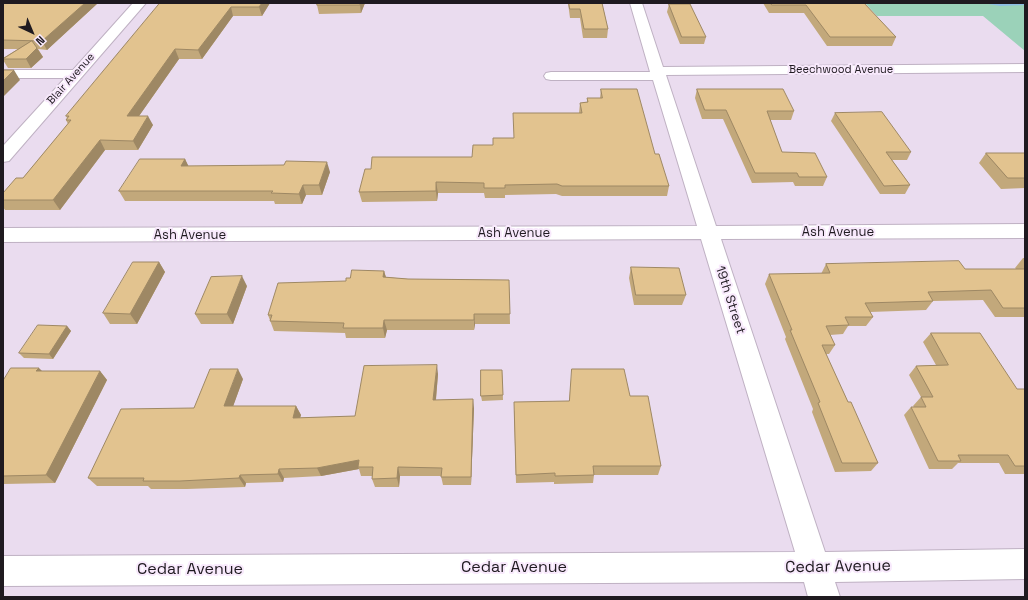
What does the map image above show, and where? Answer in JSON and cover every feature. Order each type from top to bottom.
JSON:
[{"type":"street","name":"Blair Avenue","points":[[3,157],[140,3]]},
{"type":"street","name":"19th Street","points":[[636,3],[824,597]]},
{"type":"street","name":"Beechwood Avenue","points":[[551,76],[1025,68]]},
{"type":"street","points":[[3,74],[76,74]]},
{"type":"street","name":"Ash Avenue","points":[[3,236],[1025,231]]},
{"type":"street","name":"Cedar Avenue","points":[[3,570],[815,567],[1025,564]]},
{"type":"green space","points":[[865,3],[1025,3],[1025,51],[983,16],[877,16]]},
{"type":"building","points":[[3,3],[85,3],[42,41],[3,40]]},
{"type":"building","points":[[160,3],[262,3],[259,7],[231,7],[198,50],[175,49],[127,116],[148,116],[133,141],[100,140],[53,200],[3,200],[3,193],[16,178],[23,178],[71,120],[66,120],[69,116],[66,116]]},
{"type":"building","points":[[318,3],[360,3],[360,5],[317,5]]},
{"type":"building","points":[[569,3],[602,3],[608,29],[584,29],[580,9],[570,9]]},
{"type":"building","points":[[771,3],[864,3],[896,37],[830,37],[806,5],[772,5]]},
{"type":"building","points":[[669,4],[690,4],[706,37],[682,37]]},
{"type":"building","points":[[32,41],[37,48],[26,59],[3,59]]},
{"type":"building","points":[[3,70],[14,70],[3,81]]},
{"type":"building","points":[[601,89],[637,89],[655,154],[659,154],[669,186],[562,186],[557,184],[505,185],[505,188],[484,188],[484,183],[436,182],[436,191],[359,192],[365,169],[371,169],[372,157],[472,157],[473,145],[493,145],[493,138],[514,138],[513,113],[582,113],[580,103],[588,102],[587,98],[602,98]]},
{"type":"building","points":[[697,89],[783,89],[794,111],[767,111],[782,152],[815,153],[827,177],[799,177],[797,173],[755,173],[726,110],[705,110]]},
{"type":"building","points":[[882,112],[911,152],[886,152],[910,185],[884,186],[835,113]]},
{"type":"building","points":[[986,153],[1025,153],[1025,178],[1008,178]]},
{"type":"building","points":[[140,159],[185,159],[181,166],[284,165],[286,161],[327,162],[319,185],[303,185],[299,194],[271,193],[273,191],[119,191]]},
{"type":"building","points":[[959,261],[965,269],[1025,269],[1025,308],[1003,308],[991,290],[928,292],[933,301],[865,303],[873,317],[845,317],[849,325],[826,326],[835,345],[822,345],[848,402],[851,402],[878,463],[842,463],[818,403],[820,402],[790,330],[792,330],[769,274],[830,273],[826,264]]},
{"type":"building","points":[[133,262],[159,262],[130,314],[103,313]]},
{"type":"building","points":[[631,267],[679,268],[686,295],[636,295]]},
{"type":"building","points":[[352,270],[384,271],[383,277],[408,279],[509,280],[510,314],[474,314],[474,320],[384,320],[383,328],[343,328],[344,323],[270,321],[272,315],[268,315],[278,283],[346,281],[346,278],[350,278]]},
{"type":"building","points":[[242,276],[227,314],[195,314],[211,277]]},
{"type":"building","points":[[38,325],[67,326],[49,354],[19,353]]},
{"type":"building","points":[[931,333],[980,333],[1017,389],[1025,389],[1025,466],[1015,466],[1008,455],[958,455],[961,461],[938,461],[911,407],[926,407],[921,397],[933,397],[916,366],[948,365]]},
{"type":"building","points":[[437,365],[433,400],[473,399],[471,477],[441,477],[442,468],[398,467],[397,478],[372,479],[373,467],[358,467],[359,460],[317,468],[279,469],[278,474],[240,475],[239,478],[143,481],[144,478],[88,478],[121,409],[194,408],[210,369],[238,369],[224,406],[296,406],[293,418],[355,416],[364,366]]},
{"type":"building","points":[[11,368],[39,368],[36,371],[100,371],[46,475],[3,476],[3,381]]},
{"type":"building","points":[[572,369],[624,369],[630,396],[648,396],[661,466],[593,466],[594,475],[555,476],[555,473],[516,475],[514,402],[569,401]]},
{"type":"building","points":[[481,370],[502,370],[503,395],[481,396]]},
{"type":"waterway","points":[[985,3],[1000,5],[1025,4]]}]
